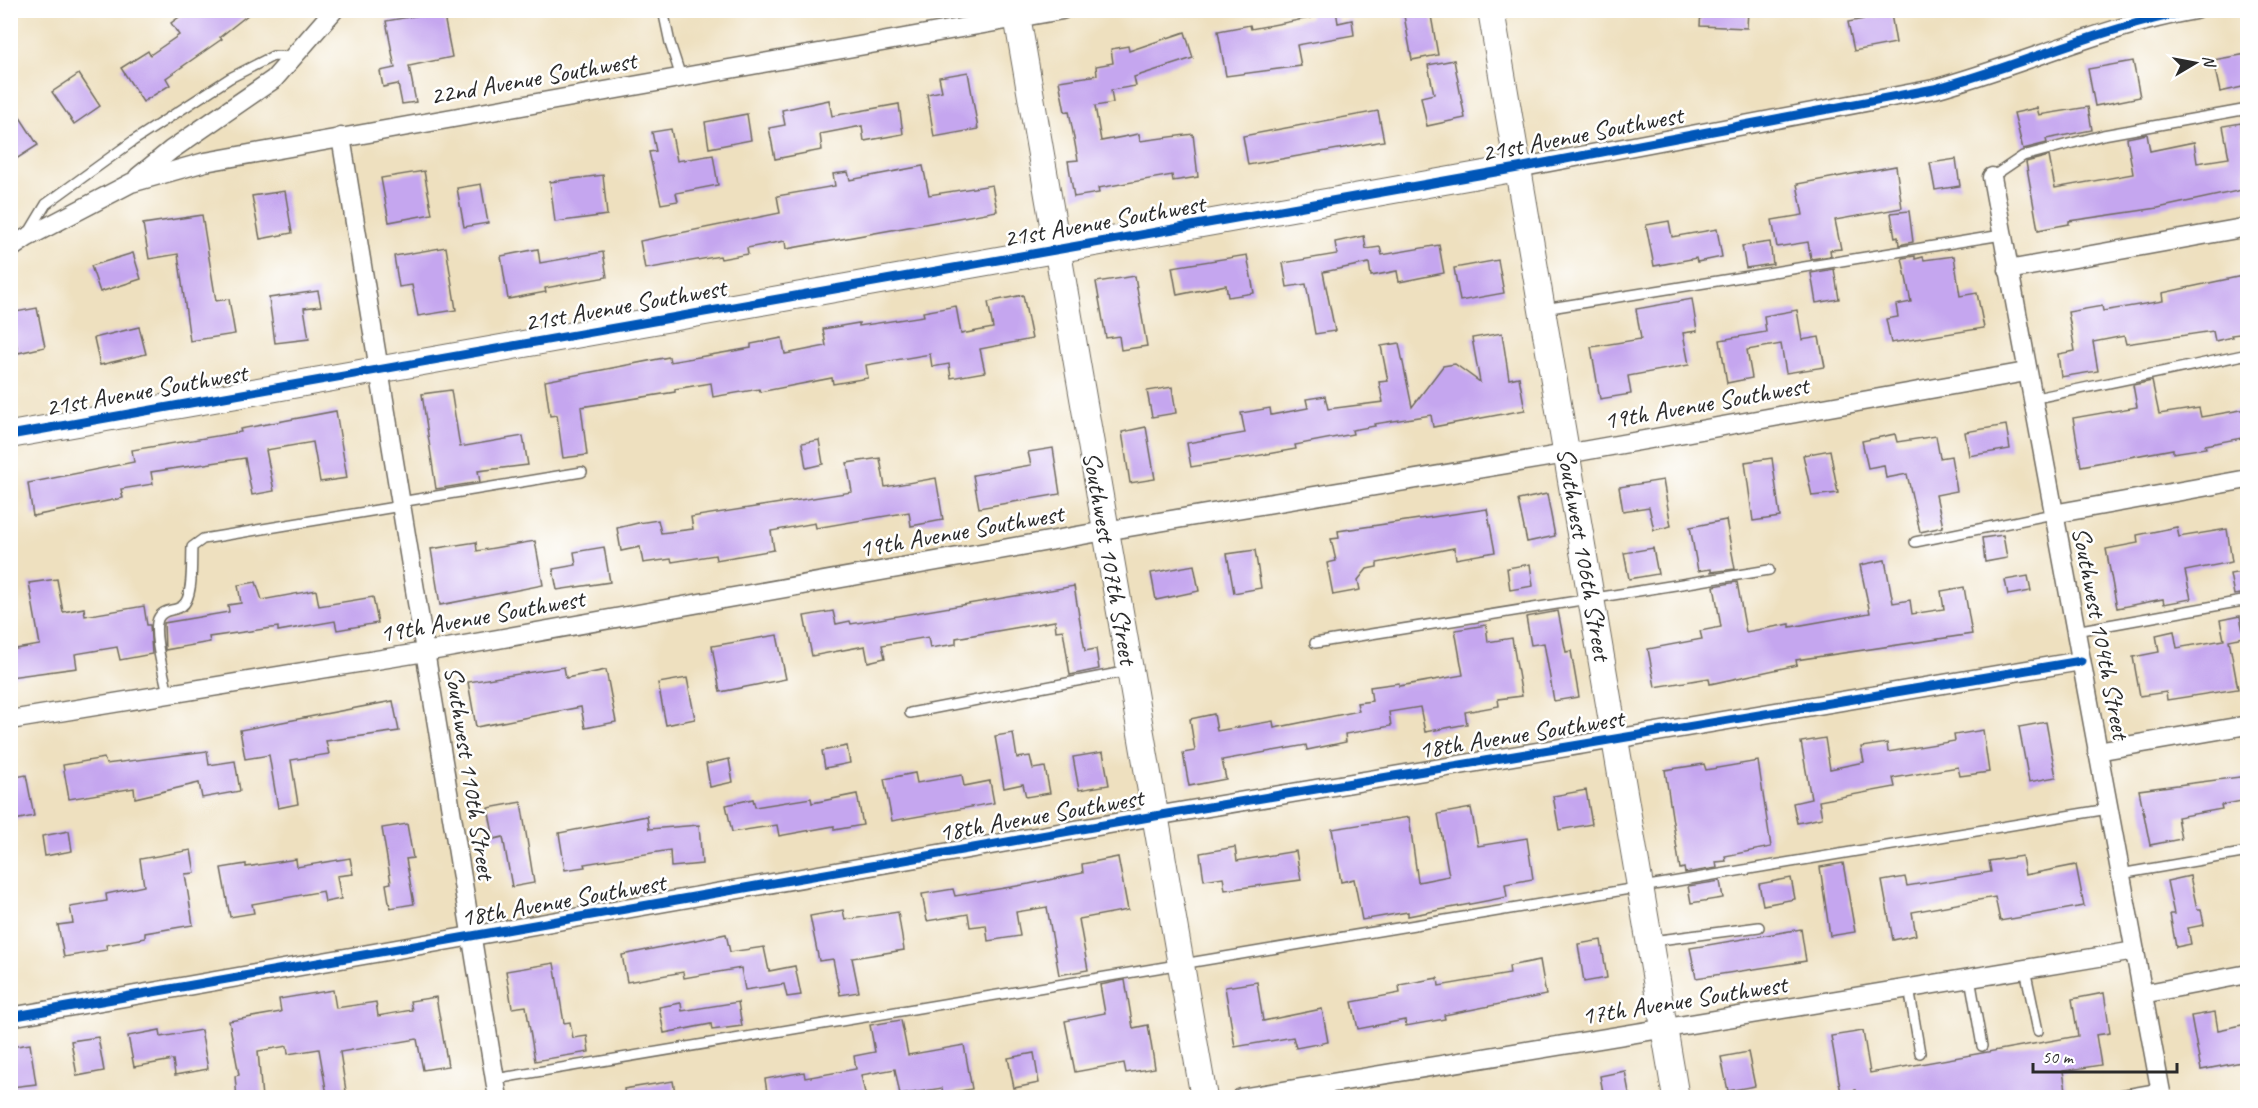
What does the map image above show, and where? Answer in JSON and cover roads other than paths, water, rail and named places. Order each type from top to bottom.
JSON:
[{"type":"street","points":[[131,183],[171,150],[274,79],[334,10]]},
{"type":"street","name":"22nd Avenue Southwest","points":[[18,243],[131,183],[205,162],[1016,15],[1062,10]]},
{"type":"street","name":"Southwest 106th Street","points":[[1491,10],[1676,1098]]},
{"type":"street","name":"21st Avenue Southwest","points":[[10,435],[1518,168],[1934,89],[1982,76],[2130,25],[2195,10]]},
{"type":"street","name":"Southwest 107th Street","points":[[1016,15],[1204,1098]]},
{"type":"street","name":"Southwest 110th Street","points":[[341,137],[498,1098]]},
{"type":"street","name":"Southwest 104th Street","points":[[1992,177],[2026,372],[2161,1093]]},
{"type":"street","points":[[2008,270],[2247,227]]},
{"type":"street","name":"19th Avenue Southwest","points":[[10,720],[424,652],[1105,531],[1566,454],[2026,372]]},
{"type":"street","points":[[2053,514],[2247,479]]},
{"type":"street","name":"18th Avenue Southwest","points":[[10,1017],[471,938],[1155,816],[2080,661]]},
{"type":"street","points":[[2097,751],[2247,725]]},
{"type":"street","name":"17th Avenue Southwest","points":[[1242,1098],[2134,951]]},
{"type":"street","points":[[2142,994],[2247,974]]},
{"type":"lane","points":[[663,10],[670,43],[681,77]]},
{"type":"lane","name":"22nd Avenue Southwest","points":[[18,243],[46,204],[104,161],[230,78],[273,56],[294,57]]},
{"type":"lane","points":[[1992,177],[2023,156],[2103,135],[2247,109]]},
{"type":"lane","points":[[1542,310],[2002,235]]},
{"type":"lane","points":[[2031,399],[2247,354]]},
{"type":"lane","points":[[168,694],[157,632],[158,619],[165,612],[182,606],[189,597],[192,547],[203,539],[582,472]]},
{"type":"lane","points":[[1915,542],[2053,514]]},
{"type":"lane","points":[[1315,643],[1768,570]]},
{"type":"lane","points":[[2075,631],[2247,600]]},
{"type":"lane","points":[[910,713],[1129,671]]},
{"type":"lane","points":[[495,1079],[1640,885],[2108,809]]},
{"type":"lane","points":[[2120,874],[2247,852]]},
{"type":"lane","points":[[1649,941],[1759,927]]},
{"type":"lane","points":[[2025,969],[2038,1031]]},
{"type":"lane","points":[[1970,978],[1982,1046]]},
{"type":"lane","points":[[1909,988],[1920,1053]]},
{"type":"lane","points":[[2103,1098],[2161,1093]]},
{"type":"lane","points":[[2243,1098],[2247,1097]]}]
